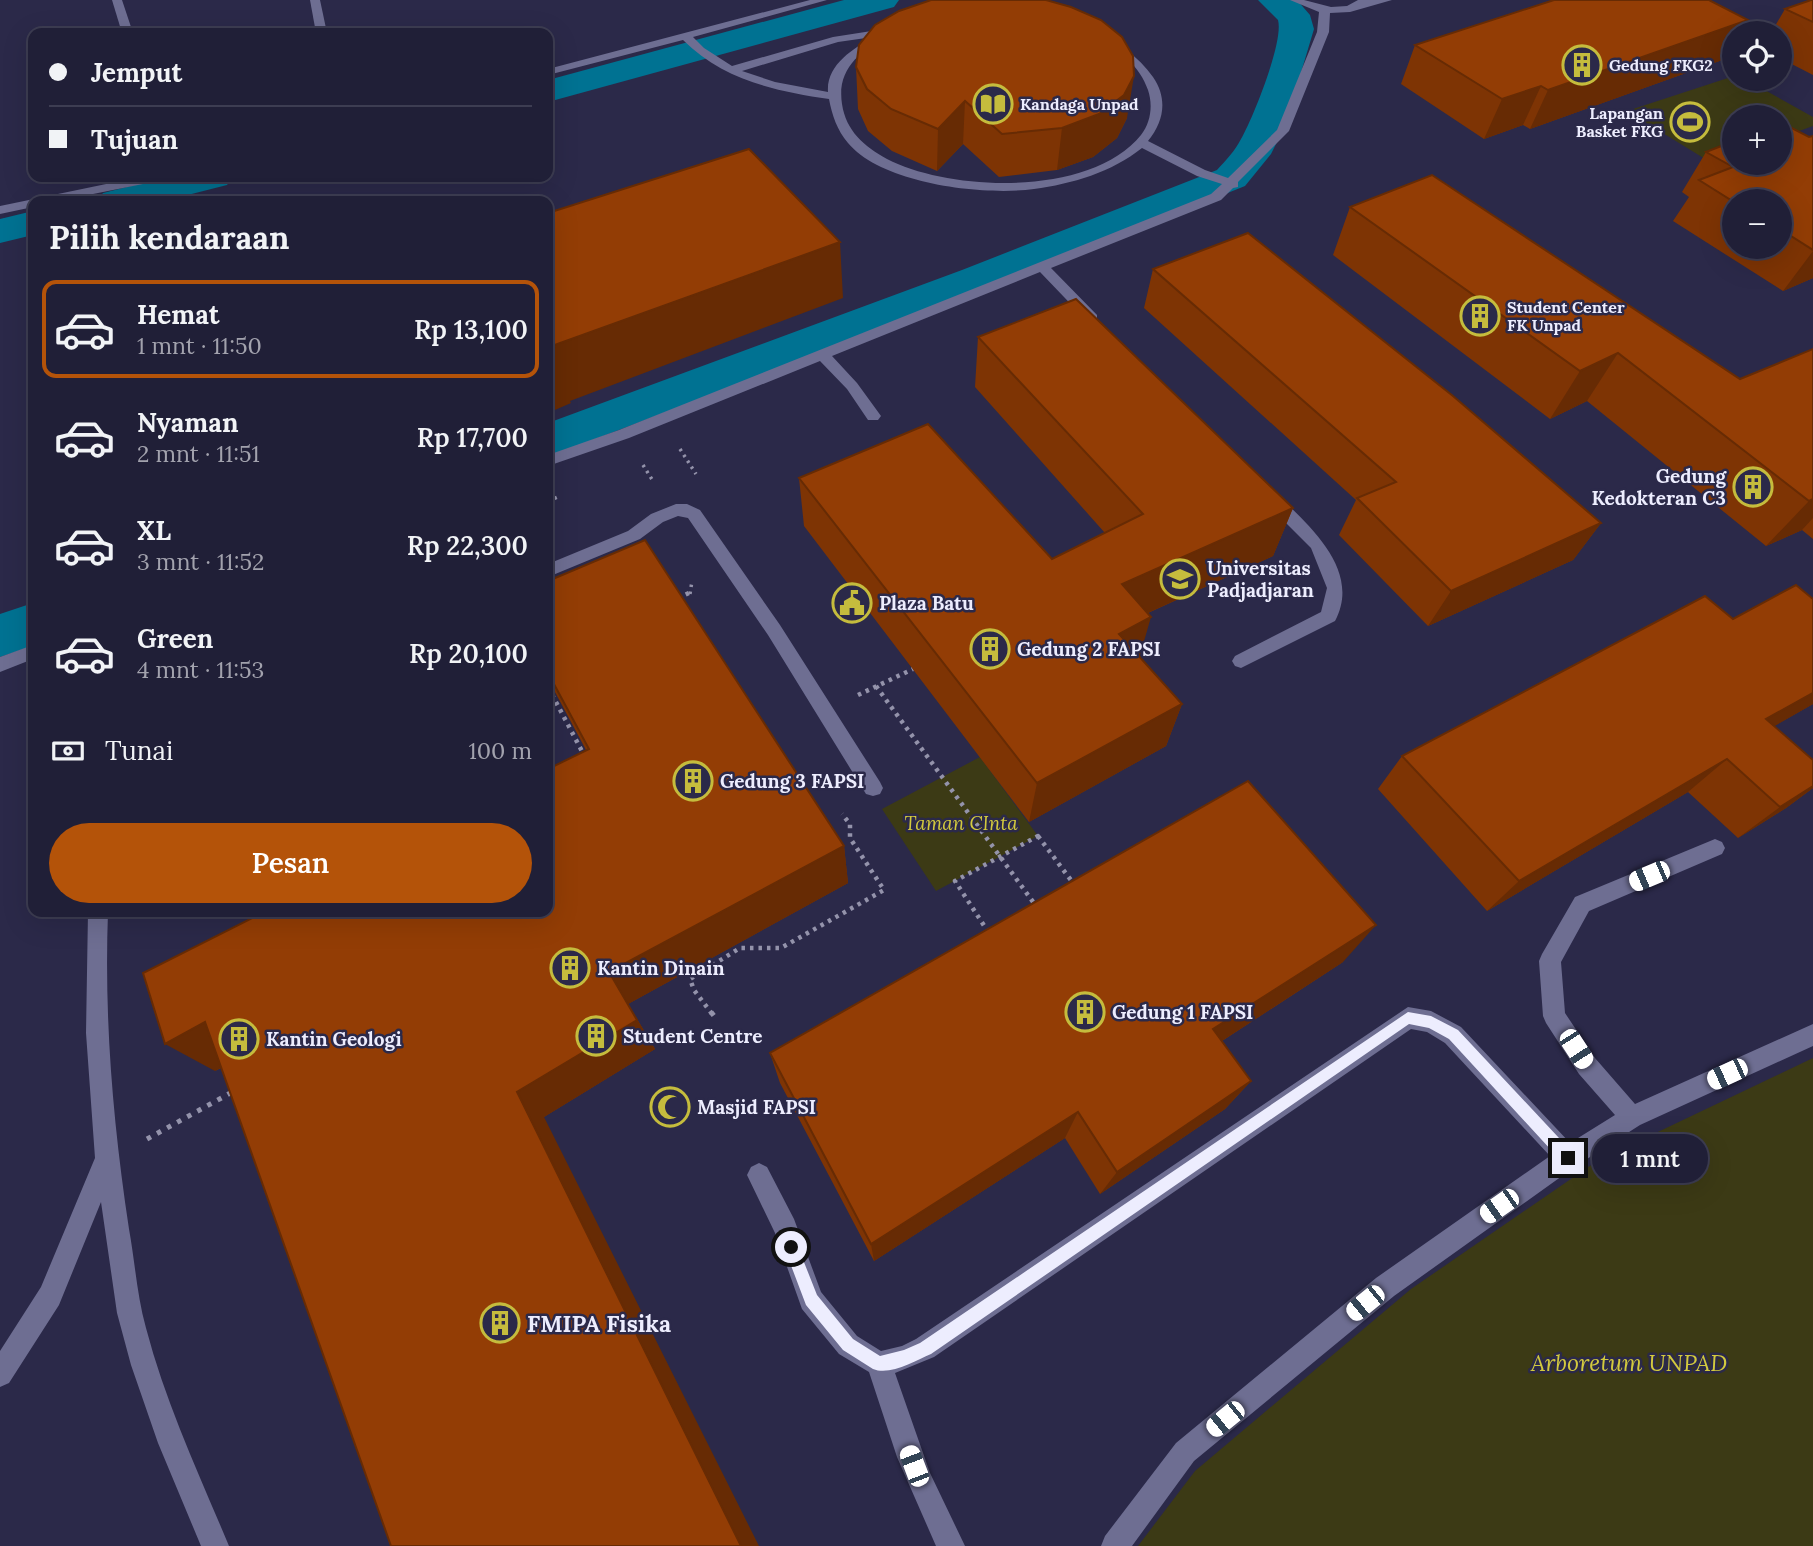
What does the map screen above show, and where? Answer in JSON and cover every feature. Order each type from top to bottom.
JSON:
[{"type":"lane","points":[[117,0],[126,28]]},
{"type":"lane","points":[[315,0],[321,28]]},
{"type":"lane","points":[[553,71],[689,39],[822,0]]},
{"type":"lane","points":[[1295,0],[1325,10],[1346,9],[1363,2],[1387,0]]},
{"type":"lane","points":[[553,459],[624,434],[1216,197],[1233,184],[1283,131],[1323,32],[1325,10]]},
{"type":"lane","points":[[732,70],[837,39],[893,31],[930,21],[1014,17],[1054,23],[1092,35],[1123,52],[1145,72],[1156,95],[1156,119],[1141,142],[1113,162],[1075,178],[1028,186],[966,184],[930,179],[888,164],[856,145],[840,121],[831,96],[834,77],[847,59],[867,44],[893,31]]},
{"type":"lane","points":[[689,39],[719,65],[782,89],[831,96]]},
{"type":"lane","points":[[1141,142],[1201,173],[1233,184]]},
{"type":"lane","points":[[65,196],[133,182]]},
{"type":"lane","points":[[0,209],[28,204]]},
{"type":"lane","points":[[1042,266],[1104,329]]},
{"type":"lane","points":[[822,354],[873,415]]},
{"type":"lane","points":[[1241,660],[1329,616],[1336,588],[1318,545],[1259,486]]},
{"type":"lane","points":[[553,569],[634,535],[657,518],[676,510],[687,510],[694,514],[774,630],[873,788]]},
{"type":"lane","points":[[0,665],[28,654]]},
{"type":"lane","points":[[1632,1117],[1587,1066],[1553,1016],[1550,961],[1582,904],[1715,848]]},
{"type":"lane","points":[[98,917],[97,1040],[107,1160],[135,1335],[164,1427],[215,1546]]},
{"type":"lane","points":[[879,1364],[905,1358],[925,1348],[1408,1018],[1431,1022],[1453,1035],[1568,1158]]},
{"type":"lane","points":[[1115,1546],[1185,1452],[1385,1287],[1568,1158],[1632,1117],[1813,1035]]},
{"type":"lane","points":[[0,1374],[50,1296],[107,1160]]},
{"type":"lane","points":[[759,1175],[785,1228],[811,1300],[848,1345],[879,1364],[898,1425],[929,1506],[951,1546]]},
{"type":"path","points":[[681,451],[704,485]]},
{"type":"path","points":[[643,465],[653,482]]},
{"type":"path","points":[[678,605],[674,599],[691,593],[693,583],[688,575]]},
{"type":"path","points":[[851,698],[913,669]]},
{"type":"path","points":[[876,686],[1046,919]]},
{"type":"path","points":[[553,696],[586,758]]},
{"type":"path","points":[[690,979],[740,948],[781,948],[884,890],[850,838],[850,824],[841,813],[848,808]]},
{"type":"path","points":[[1038,836],[1085,899],[1046,919],[998,947],[955,881],[1038,836]]},
{"type":"path","points":[[844,842],[850,838]]},
{"type":"path","points":[[694,960],[701,972]]},
{"type":"path","points":[[683,967],[694,990],[714,1016]]},
{"type":"path","points":[[107,1160],[242,1086]]},
{"type":"green space","name":"Lapangan Basket FKG","points":[[1722,80],[1722,91],[1766,91],[1792,105],[1722,105],[1722,158],[1710,162],[1627,111]]},
{"type":"green space","name":"Lapangan Basket FKG","points":[[1792,105],[1813,117],[1813,126],[1792,134]]},
{"type":"green space","name":"Taman CInta","points":[[980,757],[1038,836],[936,891],[882,809]]},
{"type":"green space","name":"Arboretum UNPAD","points":[[1813,1058],[1813,1546],[1138,1546],[1195,1471],[1411,1289],[1597,1161]]},
{"type":"building","points":[[931,0],[1046,0],[1071,7],[1101,20],[1122,37],[1133,56],[1134,76],[1124,95],[1099,114],[1062,128],[1002,134],[965,101],[938,129],[891,109],[867,89],[856,67],[859,45],[875,25],[899,11]]},
{"type":"building","points":[[1554,0],[1709,0],[1748,20],[1722,21],[1722,29],[1548,90],[1541,86],[1502,99],[1415,45]]},
{"type":"building","points":[[1811,0],[1813,22],[1785,9]]},
{"type":"building","points":[[1792,128],[1809,137],[1813,136],[1813,250],[1792,237],[1792,189],[1722,189],[1722,194],[1699,180],[1722,171],[1722,175],[1792,175]]},
{"type":"building","points":[[1722,146],[1722,161],[1706,152]]},
{"type":"building","points":[[749,149],[840,242],[553,346],[553,211]]},
{"type":"building","points":[[1432,175],[1740,379],[1813,349],[1813,499],[1809,501],[1618,353],[1580,371],[1350,207]]},
{"type":"building","points":[[1248,233],[1453,396],[1601,523],[1451,591],[1357,498],[1396,482],[1153,269]]},
{"type":"building","points":[[1076,299],[1293,508],[1122,584],[1151,617],[1119,634],[1182,704],[1037,783],[799,478],[928,424],[1052,559],[1143,514],[978,337]]},
{"type":"building","points":[[645,540],[844,846],[609,972],[637,1020],[517,1092],[741,1546],[391,1546],[205,1022],[165,1044],[143,973],[254,917],[553,917],[553,767],[589,749],[553,682],[553,579]]},
{"type":"building","points":[[1796,585],[1813,599],[1813,693],[1766,719],[1813,760],[1813,786],[1780,807],[1727,759],[1519,881],[1402,756],[1705,596],[1733,619]]},
{"type":"building","name":"Gedung 1 FAPSI","points":[[1248,781],[1376,925],[1213,1029],[1251,1081],[1117,1172],[1078,1112],[871,1244],[770,1053]]},
{"type":"waterway","points":[[553,90],[882,0]]},
{"type":"waterway","points":[[553,439],[977,279],[1231,178],[1252,154],[1260,140],[1278,97],[1294,43],[1297,29],[1293,15],[1275,0]]},
{"type":"waterway","points":[[137,196],[193,182]]},
{"type":"waterway","points":[[0,231],[28,224]]},
{"type":"waterway","points":[[0,636],[28,626]]},
{"type":"place","name":"Gedung FKG2","points":[[1582,65]]},
{"type":"place","name":"Kandaga Unpad","points":[[993,104]]},
{"type":"place","name":"Lapangan Basket FKG","points":[[1690,122]]},
{"type":"place","name":"Student Center FK Unpad","points":[[1480,316]]},
{"type":"place","name":"Gedung Kedokteran C3","points":[[1753,487]]},
{"type":"place","name":"Universitas Padjadjaran","points":[[1180,579]]},
{"type":"place","name":"Plaza Batu","points":[[852,603]]},
{"type":"place","name":"Gedung 2 FAPSI","points":[[990,649]]},
{"type":"place","name":"Gedung 3 FAPSI","points":[[693,781]]},
{"type":"place","name":"Kantin Dinain","points":[[570,968]]},
{"type":"place","name":"Gedung 1 FAPSI","points":[[1085,1012]]},
{"type":"place","name":"Student Centre","points":[[596,1036]]},
{"type":"place","name":"Kantin Geologi","points":[[239,1039]]},
{"type":"place","name":"Masjid FAPSI","points":[[670,1107]]},
{"type":"place","name":"FMIPA Fisika","points":[[500,1323]]},
{"type":"route","points":[[791,1247],[811,1300],[848,1345],[879,1364],[905,1358],[925,1348],[1408,1018],[1431,1022],[1453,1035],[1568,1158]]}]
